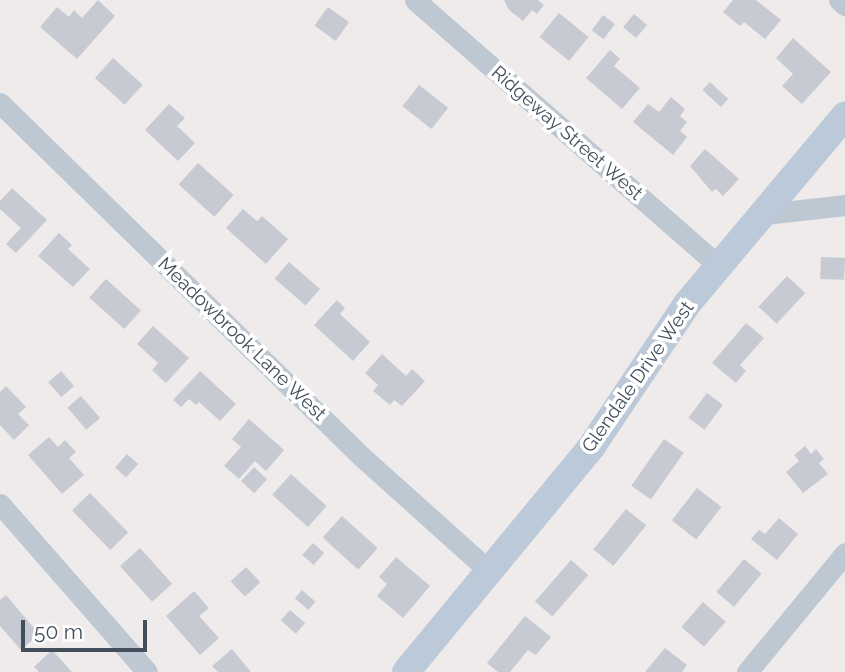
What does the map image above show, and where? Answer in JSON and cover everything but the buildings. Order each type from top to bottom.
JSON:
[{"type":"street","name":"Ridgeway Street West","points":[[415,0],[719,266]]},
{"type":"street","points":[[839,0],[845,5]]},
{"type":"street","name":"Meadowbrook Lane West","points":[[0,103],[361,456],[489,571]]},
{"type":"street","name":"Glendale Drive West","points":[[406,672],[592,446],[616,413],[648,358],[719,266],[845,116]]},
{"type":"street","points":[[765,214],[845,205]]},
{"type":"street","points":[[0,504],[147,672]]},
{"type":"street","points":[[747,672],[845,554]]}]
